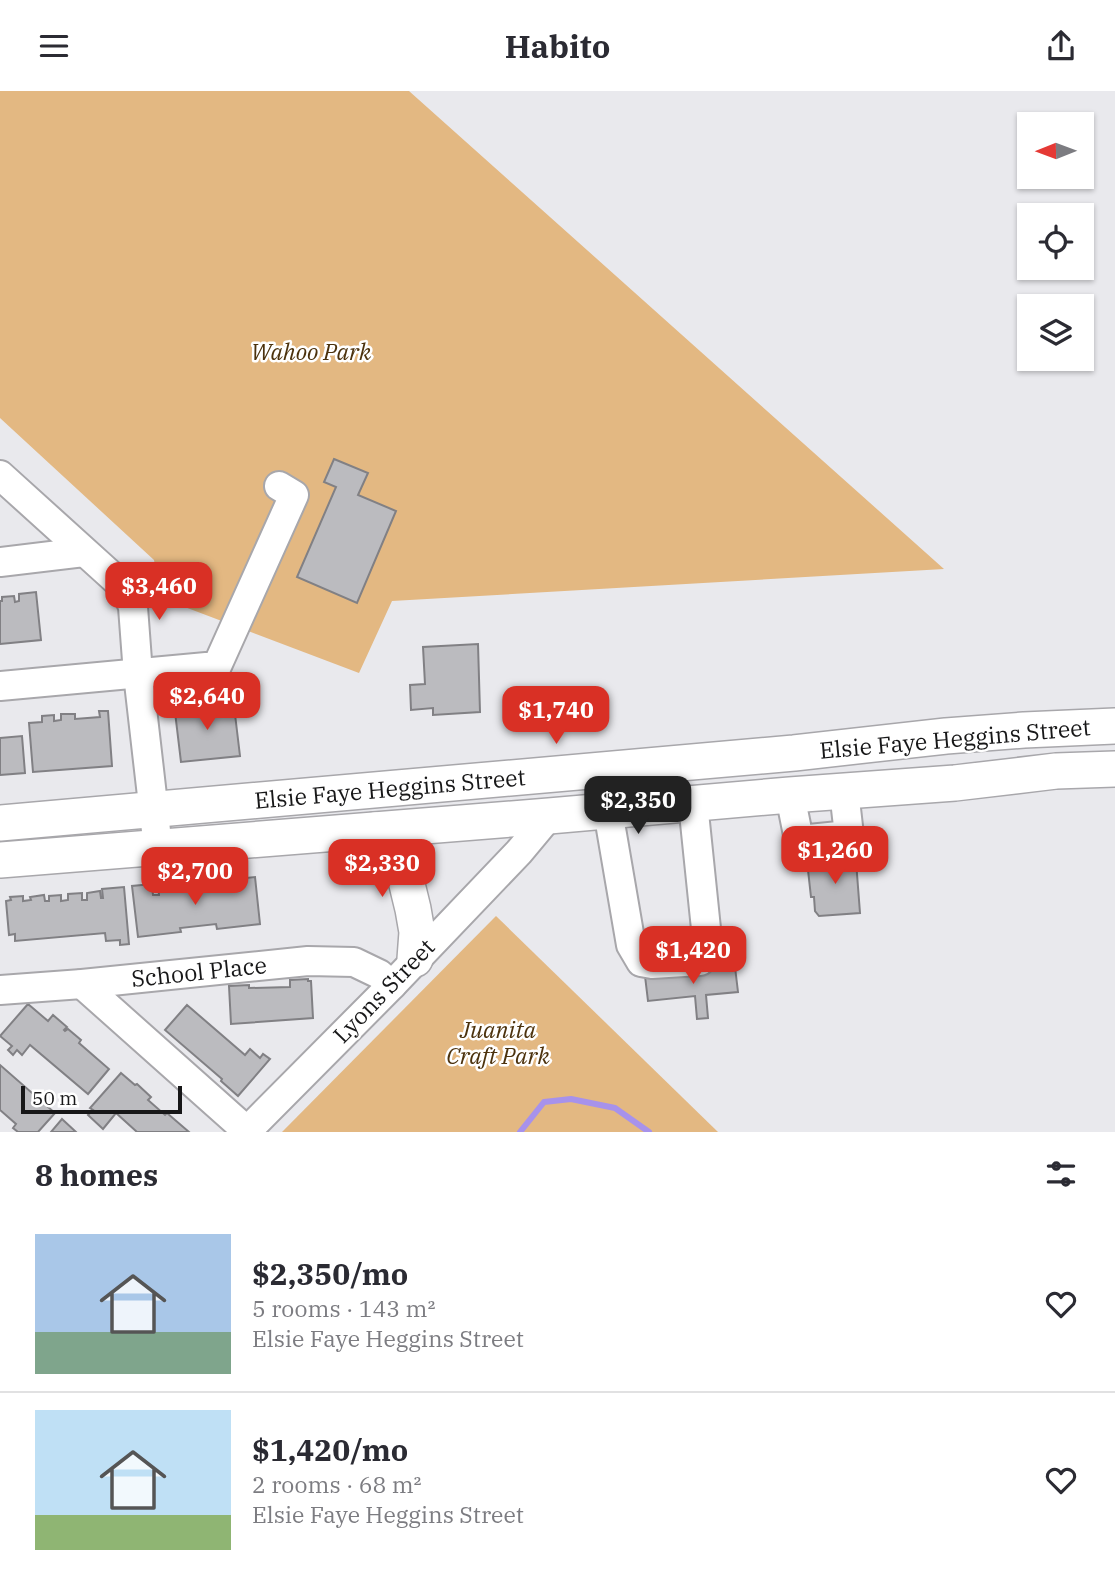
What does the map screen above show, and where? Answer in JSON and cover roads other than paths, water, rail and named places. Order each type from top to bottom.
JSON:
[{"type":"main road","name":"Elsie Faye Heggins Street","points":[[0,823],[846,748],[998,732],[1115,726]]},
{"type":"main road","points":[[846,748],[847,791]]},
{"type":"main road","name":"Elsie Faye Heggins Street","points":[[0,860],[956,783],[1056,771],[1115,769]]},
{"type":"main road","points":[[375,830],[395,854],[404,872],[413,909],[417,932],[403,972]]},
{"type":"street","points":[[0,475],[126,589],[133,607],[158,848]]},
{"type":"street","points":[[0,686],[217,666],[294,495],[279,486]]},
{"type":"street","points":[[0,562],[83,552]]},
{"type":"street","points":[[790,795],[799,840],[849,835],[847,791]]},
{"type":"street","points":[[608,811],[631,945],[641,962],[652,964],[700,961],[708,948],[694,803]]},
{"type":"street","name":"Lyons Street","points":[[257,1128],[519,852],[549,816]]},
{"type":"street","name":"School Place","points":[[0,990],[308,961],[354,962],[379,974],[403,972]]},
{"type":"street","points":[[82,984],[257,1128]]},
{"type":"waterway","points":[[520,1132],[544,1102],[571,1099],[615,1108],[649,1132]]},
{"type":"park label","name":"Wahoo Park","points":[[311,352]]},
{"type":"park label","name":"Juanita Craft Park","points":[[498,1043]]}]
